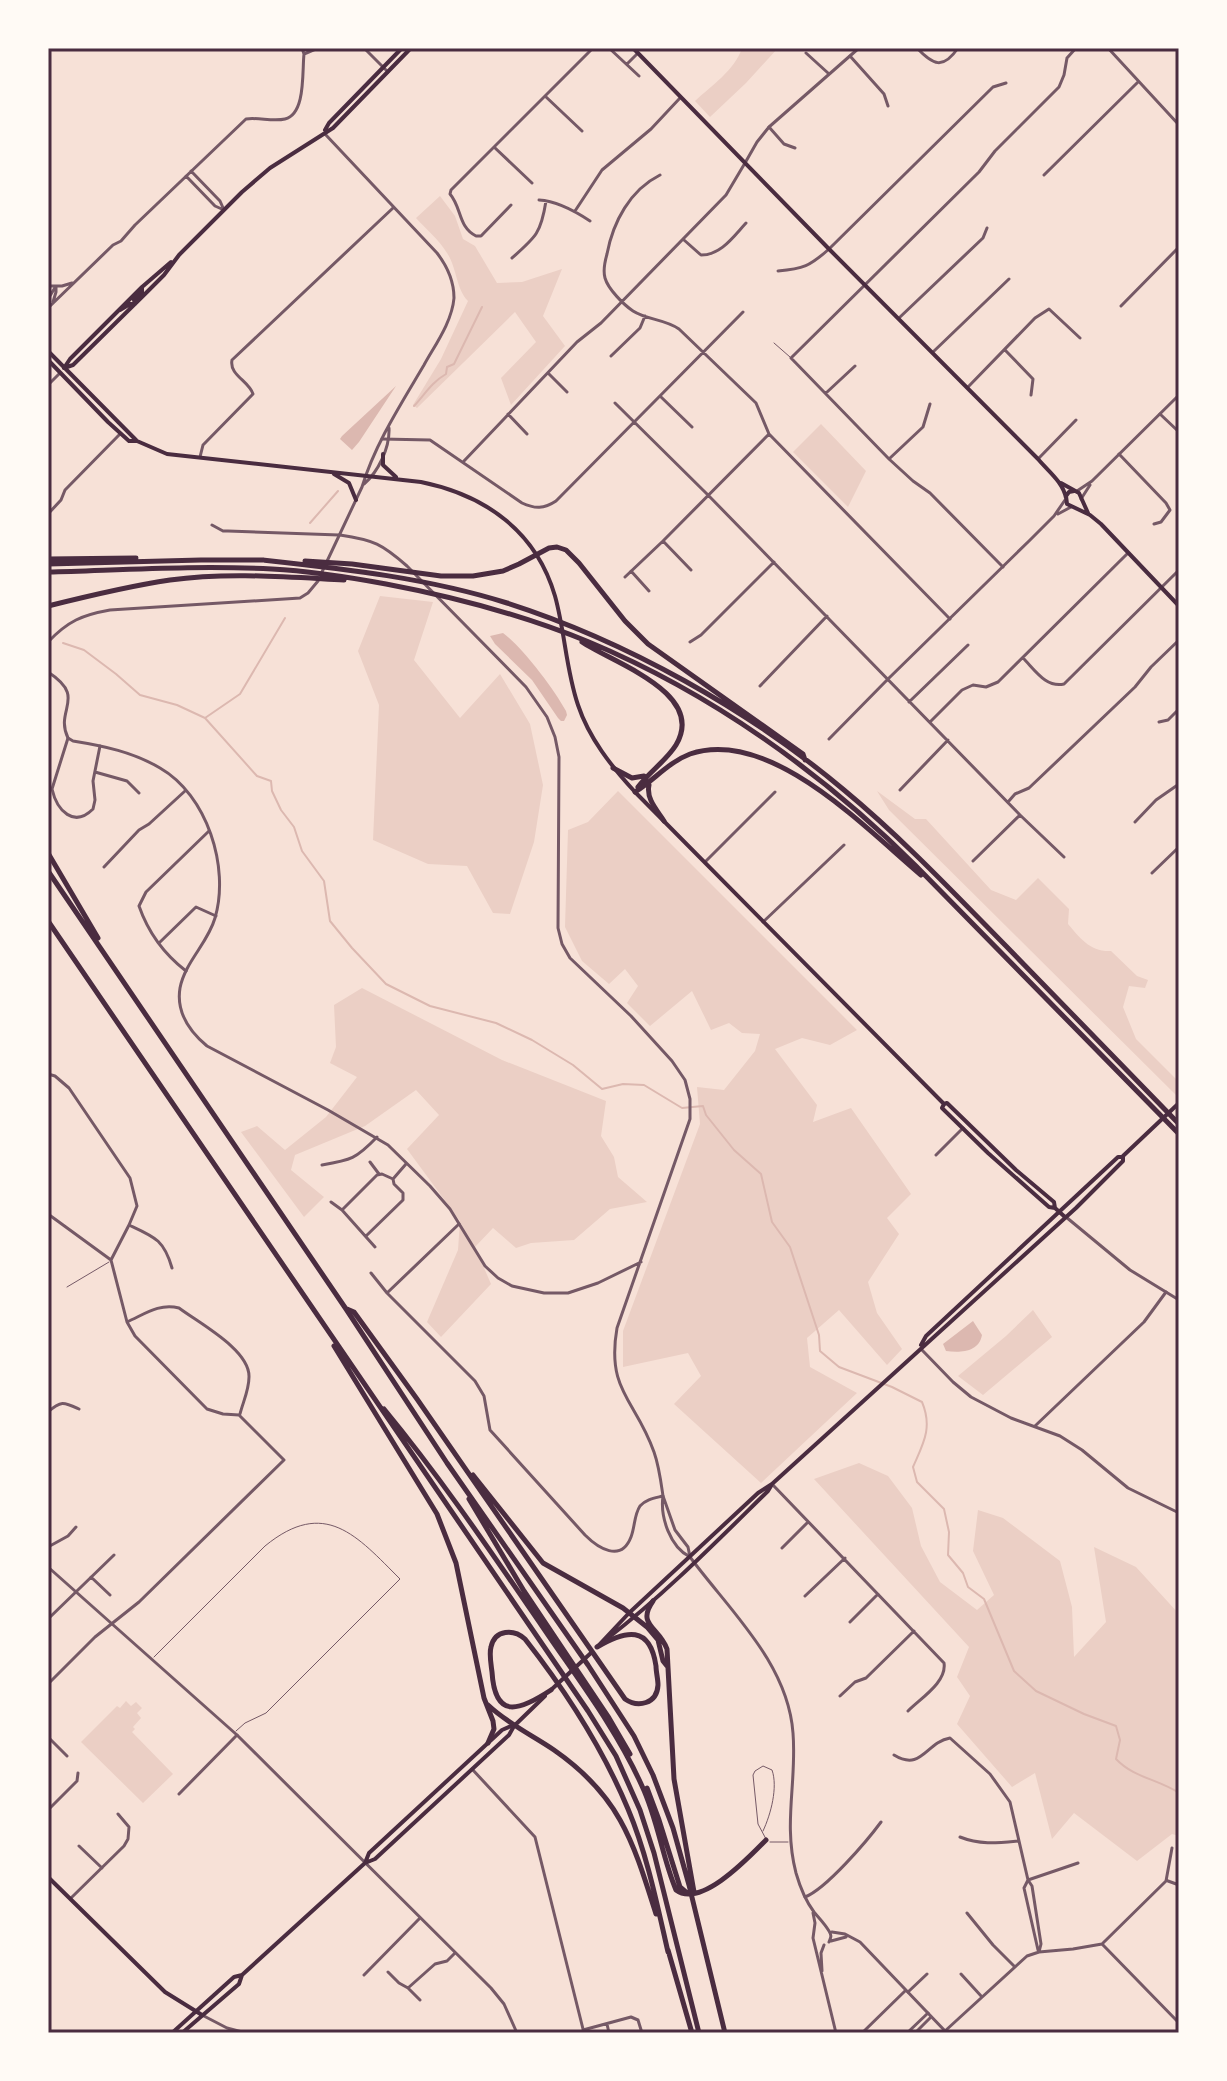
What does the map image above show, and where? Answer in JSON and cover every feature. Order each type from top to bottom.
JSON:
[{"type":"highway","points":[[48,606],[170,580],[352,564],[441,576],[473,576],[519,564],[557,547],[566,550],[579,563],[642,639],[803,754],[806,761]]},
{"type":"highway","points":[[48,561],[148,558],[161,561],[263,560],[458,599],[537,622],[659,676],[773,745],[873,824],[1179,1134]]},
{"type":"highway","points":[[48,572],[296,568],[391,576],[479,595],[536,613],[646,661],[754,724],[842,788],[926,864],[1179,1124]]},
{"type":"highway","points":[[589,644],[660,688],[678,707],[682,726],[677,743],[635,792]]},
{"type":"highway","points":[[613,768],[636,779],[650,777],[676,761],[702,751],[729,749],[760,756],[806,782],[845,810],[943,894]]},
{"type":"highway","points":[[650,777],[649,795],[664,821]]},
{"type":"highway","points":[[48,853],[117,970]]},
{"type":"highway","points":[[48,871],[634,1736],[667,1809],[684,1865],[725,2033]]},
{"type":"highway","points":[[48,921],[616,1756],[640,1810],[654,1853],[699,2033]]},
{"type":"highway","points":[[303,1294],[444,1528],[456,1563],[484,1698],[494,1726],[488,1743]]},
{"type":"highway","points":[[346,1309],[354,1312],[625,1699],[637,1704],[652,1699],[658,1683],[654,1654],[647,1641],[635,1634],[624,1634],[597,1647]]},
{"type":"highway","points":[[363,1383],[472,1524],[605,1718],[643,1789],[676,1890],[682,1895],[715,1885],[732,1874],[766,1840]]},
{"type":"highway","points":[[436,1427],[529,1549],[543,1563],[632,1615],[654,1634],[667,1666]]},
{"type":"highway","points":[[447,1463],[524,1591],[626,1744],[649,1794],[682,1890],[692,1893]]},
{"type":"highway","points":[[653,1601],[647,1608],[646,1616],[667,1649],[674,1779],[699,1924]]},
{"type":"highway","points":[[551,1690],[523,1706],[510,1707],[499,1701],[493,1689],[490,1653],[496,1638],[504,1632],[511,1632],[525,1639],[608,1766],[629,1810],[644,1853],[668,1952]]},
{"type":"highway","points":[[484,1698],[491,1708],[514,1726],[571,1763],[609,1801],[635,1849],[692,2033]]},
{"type":"main road","points":[[62,371],[70,359],[142,287],[270,168],[338,124],[402,48]]},
{"type":"main road","points":[[385,70],[411,48]]},
{"type":"main road","points":[[633,48],[1038,459],[1058,481],[1067,504],[1090,515]]},
{"type":"main road","points":[[62,371],[73,365],[135,304],[179,255]]},
{"type":"main road","points":[[135,304],[134,300],[142,292],[142,287]]},
{"type":"main road","points":[[119,310],[135,304]]},
{"type":"main road","points":[[48,351],[62,371],[120,434],[129,441],[137,441]]},
{"type":"main road","points":[[48,360],[137,441],[167,454],[365,475],[444,487],[473,498],[508,522],[536,554],[547,574],[579,707],[613,768],[944,1104],[947,1103],[1054,1202],[1057,1210]]},
{"type":"main road","points":[[383,454],[383,465],[398,479]]},
{"type":"main road","points":[[332,472],[349,483],[356,500]]},
{"type":"main road","points":[[1058,481],[1079,493],[1090,515],[1179,606]]},
{"type":"main road","points":[[1066,499],[1069,492],[1075,492]]},
{"type":"main road","points":[[1073,507],[1079,505],[1081,500]]},
{"type":"main road","points":[[920,1348],[926,1336],[1057,1210],[1118,1157],[1122,1157],[1179,1103]]},
{"type":"main road","points":[[944,1104],[942,1108],[1021,1183],[1065,1217]]},
{"type":"main road","points":[[172,2033],[234,1977],[242,1975],[365,1863],[375,1859],[509,1735],[514,1726],[551,1690],[764,1488],[1065,1217],[1123,1161],[1122,1157]]},
{"type":"main road","points":[[632,1615],[653,1601],[694,1563],[772,1484]]},
{"type":"main road","points":[[365,1863],[369,1853],[502,1730],[514,1726]]},
{"type":"main road","points":[[48,1877],[165,1992],[202,2015]]},
{"type":"main road","points":[[182,2033],[239,1984],[242,1975]]},
{"type":"street","points":[[50,307],[246,119],[283,119],[293,115],[300,102],[302,48]]},
{"type":"street","points":[[304,54],[318,48]]},
{"type":"street","points":[[364,48],[385,70]]},
{"type":"street","points":[[511,205],[481,236],[476,236],[465,229],[450,194],[593,48]]},
{"type":"street","points":[[609,48],[639,76]]},
{"type":"street","points":[[464,461],[577,342],[601,323],[726,195],[769,127],[859,48]]},
{"type":"street","points":[[917,48],[930,61],[940,64],[951,58],[958,48]]},
{"type":"street","points":[[1003,567],[930,493],[889,459],[791,358],[979,172],[995,151],[1059,87],[1067,58],[1076,48]]},
{"type":"street","points":[[1108,48],[1179,125]]},
{"type":"street","points":[[627,64],[638,53]]},
{"type":"street","points":[[806,53],[828,73]]},
{"type":"street","points":[[850,56],[884,94],[888,106]]},
{"type":"street","points":[[1044,175],[1138,82]]},
{"type":"street","points":[[778,271],[804,268],[829,249],[993,87],[1006,83]]},
{"type":"street","points":[[545,96],[582,131]]},
{"type":"street","points":[[575,211],[602,170],[651,129],[681,97]]},
{"type":"street","points":[[769,127],[784,144],[795,148]]},
{"type":"street","points":[[48,642],[58,631],[84,615],[110,610],[300,598],[316,585],[382,439],[447,322],[454,299],[444,262],[323,132]]},
{"type":"street","points":[[494,147],[532,183]]},
{"type":"street","points":[[191,171],[219,200],[224,210]]},
{"type":"street","points":[[660,175],[650,180],[621,211],[610,240],[604,277],[608,285],[633,311],[673,324],[756,403],[769,434],[950,619]]},
{"type":"street","points":[[186,176],[215,206],[224,210]]},
{"type":"street","points":[[539,200],[575,211],[590,221]]},
{"type":"street","points":[[512,258],[535,237],[543,221],[546,201]]},
{"type":"street","points":[[200,457],[203,445],[253,394],[252,389],[232,370],[232,360],[394,206]]},
{"type":"street","points":[[684,240],[701,255],[714,254],[746,223]]},
{"type":"street","points":[[899,318],[983,238],[987,228]]},
{"type":"street","points":[[1121,306],[1179,247]]},
{"type":"street","points":[[933,352],[1009,279]]},
{"type":"street","points":[[48,286],[75,281]]},
{"type":"street","points":[[48,299],[56,286]]},
{"type":"street","points":[[50,307],[56,286]]},
{"type":"street","points":[[968,387],[1035,318],[1049,309],[1080,338]]},
{"type":"street","points":[[382,439],[430,440],[529,506],[542,508],[556,501],[743,312]]},
{"type":"street","points":[[611,356],[640,328],[645,316]]},
{"type":"street","points":[[1005,350],[1033,379],[1031,395]]},
{"type":"street","points":[[826,393],[855,366]]},
{"type":"street","points":[[48,385],[62,371]]},
{"type":"street","points":[[548,373],[567,392]]},
{"type":"street","points":[[1075,492],[1092,481],[1179,395]]},
{"type":"street","points":[[660,396],[692,427]]},
{"type":"street","points":[[615,403],[1064,857]]},
{"type":"street","points":[[889,459],[923,427],[930,404]]},
{"type":"street","points":[[508,414],[527,434]]},
{"type":"street","points":[[1160,414],[1179,432]]},
{"type":"street","points":[[1038,459],[1076,420]]},
{"type":"street","points":[[363,485],[373,476],[390,440],[389,428]]},
{"type":"street","points":[[48,514],[61,500],[65,490],[120,434]]},
{"type":"street","points":[[625,577],[769,434]]},
{"type":"street","points":[[1119,454],[1170,510],[1161,522],[1154,524]]},
{"type":"street","points":[[1081,500],[1092,481]]},
{"type":"street","points":[[829,739],[1054,516],[1066,499]]},
{"type":"street","points":[[1054,516],[1073,507]]},
{"type":"street","points":[[212,525],[223,531],[340,535],[376,542],[407,566],[526,687],[541,707],[553,733],[559,757],[558,928],[562,944],[570,958],[631,1016],[672,1061],[685,1080],[691,1110],[617,1328],[614,1363],[621,1389],[654,1451],[663,1496],[675,1530],[688,1547],[694,1563],[770,1662],[786,1696],[793,1733],[790,1842],[805,1897],[831,1936],[821,1953],[821,1974]]},
{"type":"street","points":[[663,541],[691,570]]},
{"type":"street","points":[[930,722],[962,690],[973,685],[986,687],[998,682],[1128,553]]},
{"type":"street","points":[[690,642],[701,635],[774,562]]},
{"type":"street","points":[[1023,658],[1046,682],[1055,686],[1064,684],[1179,570]]},
{"type":"street","points":[[631,571],[649,591]]},
{"type":"street","points":[[760,686],[827,616]]},
{"type":"street","points":[[1008,802],[1015,794],[1029,788],[1135,687],[1179,640]]},
{"type":"street","points":[[909,702],[968,645]]},
{"type":"street","points":[[48,672],[67,688],[65,727],[68,738],[52,789],[67,815],[83,817],[94,805],[93,789],[100,746]]},
{"type":"street","points":[[1159,722],[1168,720],[1179,709]]},
{"type":"street","points":[[68,738],[127,752],[163,769],[186,790],[209,831],[221,876],[219,901],[216,916],[186,971],[180,990],[184,1019],[194,1035],[207,1046],[377,1137],[407,1163],[450,1209],[491,1273],[512,1286],[559,1294],[578,1291],[641,1262]]},
{"type":"street","points":[[900,790],[948,740]]},
{"type":"street","points":[[48,767],[57,770]]},
{"type":"street","points":[[95,772],[127,781],[139,793]]},
{"type":"street","points":[[1135,822],[1156,800],[1179,784]]},
{"type":"street","points":[[104,867],[139,830],[186,790]]},
{"type":"street","points":[[705,862],[775,792]]},
{"type":"street","points":[[973,861],[1020,815]]},
{"type":"street","points":[[186,971],[169,958],[146,924],[139,906],[146,892],[209,831]]},
{"type":"street","points":[[763,922],[844,845]]},
{"type":"street","points":[[1152,873],[1179,847]]},
{"type":"street","points":[[159,943],[196,907],[216,916]]},
{"type":"street","points":[[48,1074],[69,1088],[130,1178],[135,1192],[137,1206],[111,1260]]},
{"type":"street","points":[[936,1155],[963,1128]]},
{"type":"street","points":[[322,1165],[349,1160],[361,1154],[377,1137]]},
{"type":"street","points":[[370,1162],[379,1174],[393,1179]]},
{"type":"street","points":[[393,1179],[407,1163]]},
{"type":"street","points":[[342,1210],[379,1174]]},
{"type":"street","points":[[366,1236],[403,1200],[403,1193],[393,1179]]},
{"type":"street","points":[[331,1202],[375,1247]]},
{"type":"street","points":[[48,1214],[111,1260],[127,1322],[135,1336],[207,1409],[239,1415],[284,1460],[139,1602],[111,1623],[48,1684]]},
{"type":"street","points":[[1065,1217],[1124,1265],[1179,1300]]},
{"type":"street","points":[[387,1293],[459,1224]]},
{"type":"street","points":[[129,1225],[158,1239],[167,1250],[172,1268]]},
{"type":"street","points":[[371,1273],[475,1381],[484,1396],[490,1430],[600,1548],[611,1551],[624,1547],[631,1536],[639,1507],[663,1496]]},
{"type":"street","points":[[1035,1426],[1144,1322],[1166,1292]]},
{"type":"street","points":[[127,1322],[159,1307],[179,1308],[239,1352],[250,1375],[239,1415]]},
{"type":"street","points":[[920,1348],[971,1397],[1011,1418],[1060,1436],[1128,1488],[1179,1513]]},
{"type":"street","points":[[48,1412],[57,1404],[67,1403],[79,1409]]},
{"type":"street","points":[[772,1484],[944,1663],[942,1678],[908,1711]]},
{"type":"street","points":[[663,1496],[662,1504],[672,1539],[682,1553],[690,1557]]},
{"type":"street","points":[[782,1548],[808,1522]]},
{"type":"street","points":[[48,1547],[68,1536],[76,1527]]},
{"type":"street","points":[[48,1619],[114,1555]]},
{"type":"street","points":[[805,1596],[845,1558]]},
{"type":"street","points":[[48,1567],[236,1734],[498,1996],[517,2033]]},
{"type":"street","points":[[91,1577],[110,1595]]},
{"type":"street","points":[[850,1622],[878,1594]]},
{"type":"street","points":[[840,1696],[855,1682],[866,1678],[914,1631]]},
{"type":"street","points":[[179,1794],[236,1734]]},
{"type":"street","points":[[894,1755],[905,1761],[913,1761],[940,1740],[950,1738],[990,1774],[1010,1802],[1032,1886],[1041,1944],[1039,1952]]},
{"type":"street","points":[[49,1740],[67,1756]]},
{"type":"street","points":[[472,1769],[535,1837],[584,2032],[635,2018],[640,2023],[642,2033]]},
{"type":"street","points":[[48,1810],[77,1781],[78,1773]]},
{"type":"street","points":[[71,1898],[128,1839],[129,1827],[118,1814]]},
{"type":"street","points":[[805,1897],[819,1890],[881,1822]]},
{"type":"street","points":[[960,1837],[989,1844],[1018,1841]]},
{"type":"street","points":[[79,1846],[102,1868]]},
{"type":"street","points":[[813,1932],[819,1927],[860,1942],[946,2032],[1027,1956],[1102,1944],[1166,1881],[1172,1848]]},
{"type":"street","points":[[1028,1880],[1078,1863]]},
{"type":"street","points":[[1166,1881],[1179,1885]]},
{"type":"street","points":[[812,1909],[814,1941],[836,2033]]},
{"type":"street","points":[[967,1913],[1016,1968]]},
{"type":"street","points":[[364,1975],[420,1918]]},
{"type":"street","points":[[814,1941],[818,1945],[826,1944],[849,1936]]},
{"type":"street","points":[[1102,1944],[1179,2023]]},
{"type":"street","points":[[408,1988],[435,1964],[447,1961],[455,1953]]},
{"type":"street","points":[[388,1972],[420,2000]]},
{"type":"street","points":[[862,2033],[927,1974]]},
{"type":"street","points":[[961,1974],[982,1997]]},
{"type":"street","points":[[202,2015],[227,2028],[246,2033]]},
{"type":"street","points":[[907,2033],[930,2015]]},
{"type":"street","points":[[915,2033],[930,2015]]},
{"type":"street","points":[[607,2024],[609,2033]]},
{"type":"lane","points":[[774,343],[791,358]]},
{"type":"lane","points":[[67,1287],[111,1260]]},
{"type":"lane","points":[[152,1659],[281,1533],[312,1523],[328,1525],[358,1538],[400,1579],[266,1713],[245,1723],[236,1734]]},
{"type":"lane","points":[[763,1831],[770,1816],[774,1779],[772,1770],[763,1766],[758,1767],[753,1775],[758,1824],[766,1840],[790,1842]]},
{"type":"shaded area","points":[[742,48],[778,48],[710,117],[695,101],[728,70]]},
{"type":"shaded area","points":[[440,196],[455,216],[463,239],[475,246],[497,283],[522,282],[562,269],[543,316],[565,346],[511,405],[501,378],[536,342],[515,312],[417,408],[413,405],[441,359],[468,301],[461,291],[447,253],[416,218]]},
{"type":"shaded area","points":[[396,386],[352,450],[340,439],[342,436]]},
{"type":"shaded area","points":[[821,424],[866,471],[848,507],[793,452]]},
{"type":"shaded area","points":[[380,596],[433,602],[414,660],[460,718],[500,674],[530,724],[543,785],[534,842],[510,914],[493,913],[467,866],[428,864],[373,840],[379,705],[358,651]]},
{"type":"shaded area","points":[[503,633],[529,658],[554,692],[566,711],[564,721],[558,718],[532,680],[490,636]]},
{"type":"shaded area","points":[[618,791],[857,1030],[830,1045],[802,1038],[775,1049],[817,1105],[813,1122],[851,1108],[911,1194],[887,1218],[899,1234],[868,1282],[877,1313],[902,1349],[887,1365],[839,1310],[807,1338],[810,1367],[857,1393],[761,1483],[674,1404],[701,1376],[688,1353],[623,1367],[623,1331],[700,1124],[697,1087],[724,1090],[755,1051],[760,1034],[742,1033],[729,1023],[711,1030],[692,991],[650,1026],[627,1003],[638,986],[625,969],[609,984],[582,961],[565,927],[568,830],[588,822]]},
{"type":"shaded area","points":[[877,791],[915,819],[926,819],[991,890],[1016,900],[1038,878],[1069,909],[1068,924],[1081,939],[1091,947],[1111,951],[1137,976],[1148,980],[1145,988],[1129,986],[1123,1007],[1136,1039],[1179,1082],[1176,1095],[889,810]]},
{"type":"shaded area","points":[[362,988],[502,1060],[606,1101],[601,1136],[614,1157],[618,1177],[647,1202],[610,1209],[574,1240],[531,1243],[516,1248],[493,1228],[475,1247],[491,1284],[441,1337],[427,1322],[458,1250],[460,1221],[407,1149],[439,1115],[416,1090],[365,1126],[295,1155],[291,1170],[324,1197],[304,1217],[241,1132],[257,1126],[285,1150],[326,1117],[357,1077],[330,1063],[336,1047],[334,1005]]},
{"type":"shaded area","points":[[1033,1310],[1052,1337],[983,1395],[958,1376],[1006,1336]]},
{"type":"shaded area","points":[[973,1321],[982,1335],[977,1345],[963,1351],[946,1351],[943,1344]]},
{"type":"shaded area","points":[[859,1463],[888,1476],[912,1508],[921,1546],[940,1582],[977,1610],[994,1595],[973,1551],[978,1510],[1003,1518],[1060,1561],[1072,1607],[1074,1657],[1106,1622],[1094,1547],[1136,1567],[1179,1614],[1179,1836],[1172,1834],[1137,1861],[1074,1813],[1052,1839],[1035,1773],[1012,1787],[957,1724],[970,1696],[957,1677],[969,1647],[814,1479]]},
{"type":"shaded area","points":[[126,1701],[131,1706],[136,1702],[142,1708],[137,1713],[141,1718],[132,1732],[173,1774],[143,1803],[81,1742]]},
{"type":"waterway","points":[[414,406],[446,374],[447,367],[454,364],[482,307]]},
{"type":"waterway","points":[[310,523],[338,491]]},
{"type":"waterway","points":[[205,718],[240,694],[285,618]]},
{"type":"waterway","points":[[63,643],[84,650],[140,695],[177,705],[205,718],[257,776],[271,781],[272,791],[294,827],[302,851],[324,881],[330,921],[386,984],[430,1006],[496,1023],[532,1040],[573,1065],[602,1089],[623,1084],[644,1085],[682,1108],[703,1106],[706,1115],[734,1150],[761,1174],[772,1222],[790,1247],[819,1335],[820,1351],[839,1367],[922,1402],[927,1428],[913,1467],[917,1482],[944,1509],[949,1532],[948,1555],[963,1573],[968,1587],[984,1599],[1014,1671],[1036,1691],[1116,1726],[1120,1740],[1116,1759],[1130,1770],[1179,1793]]}]
